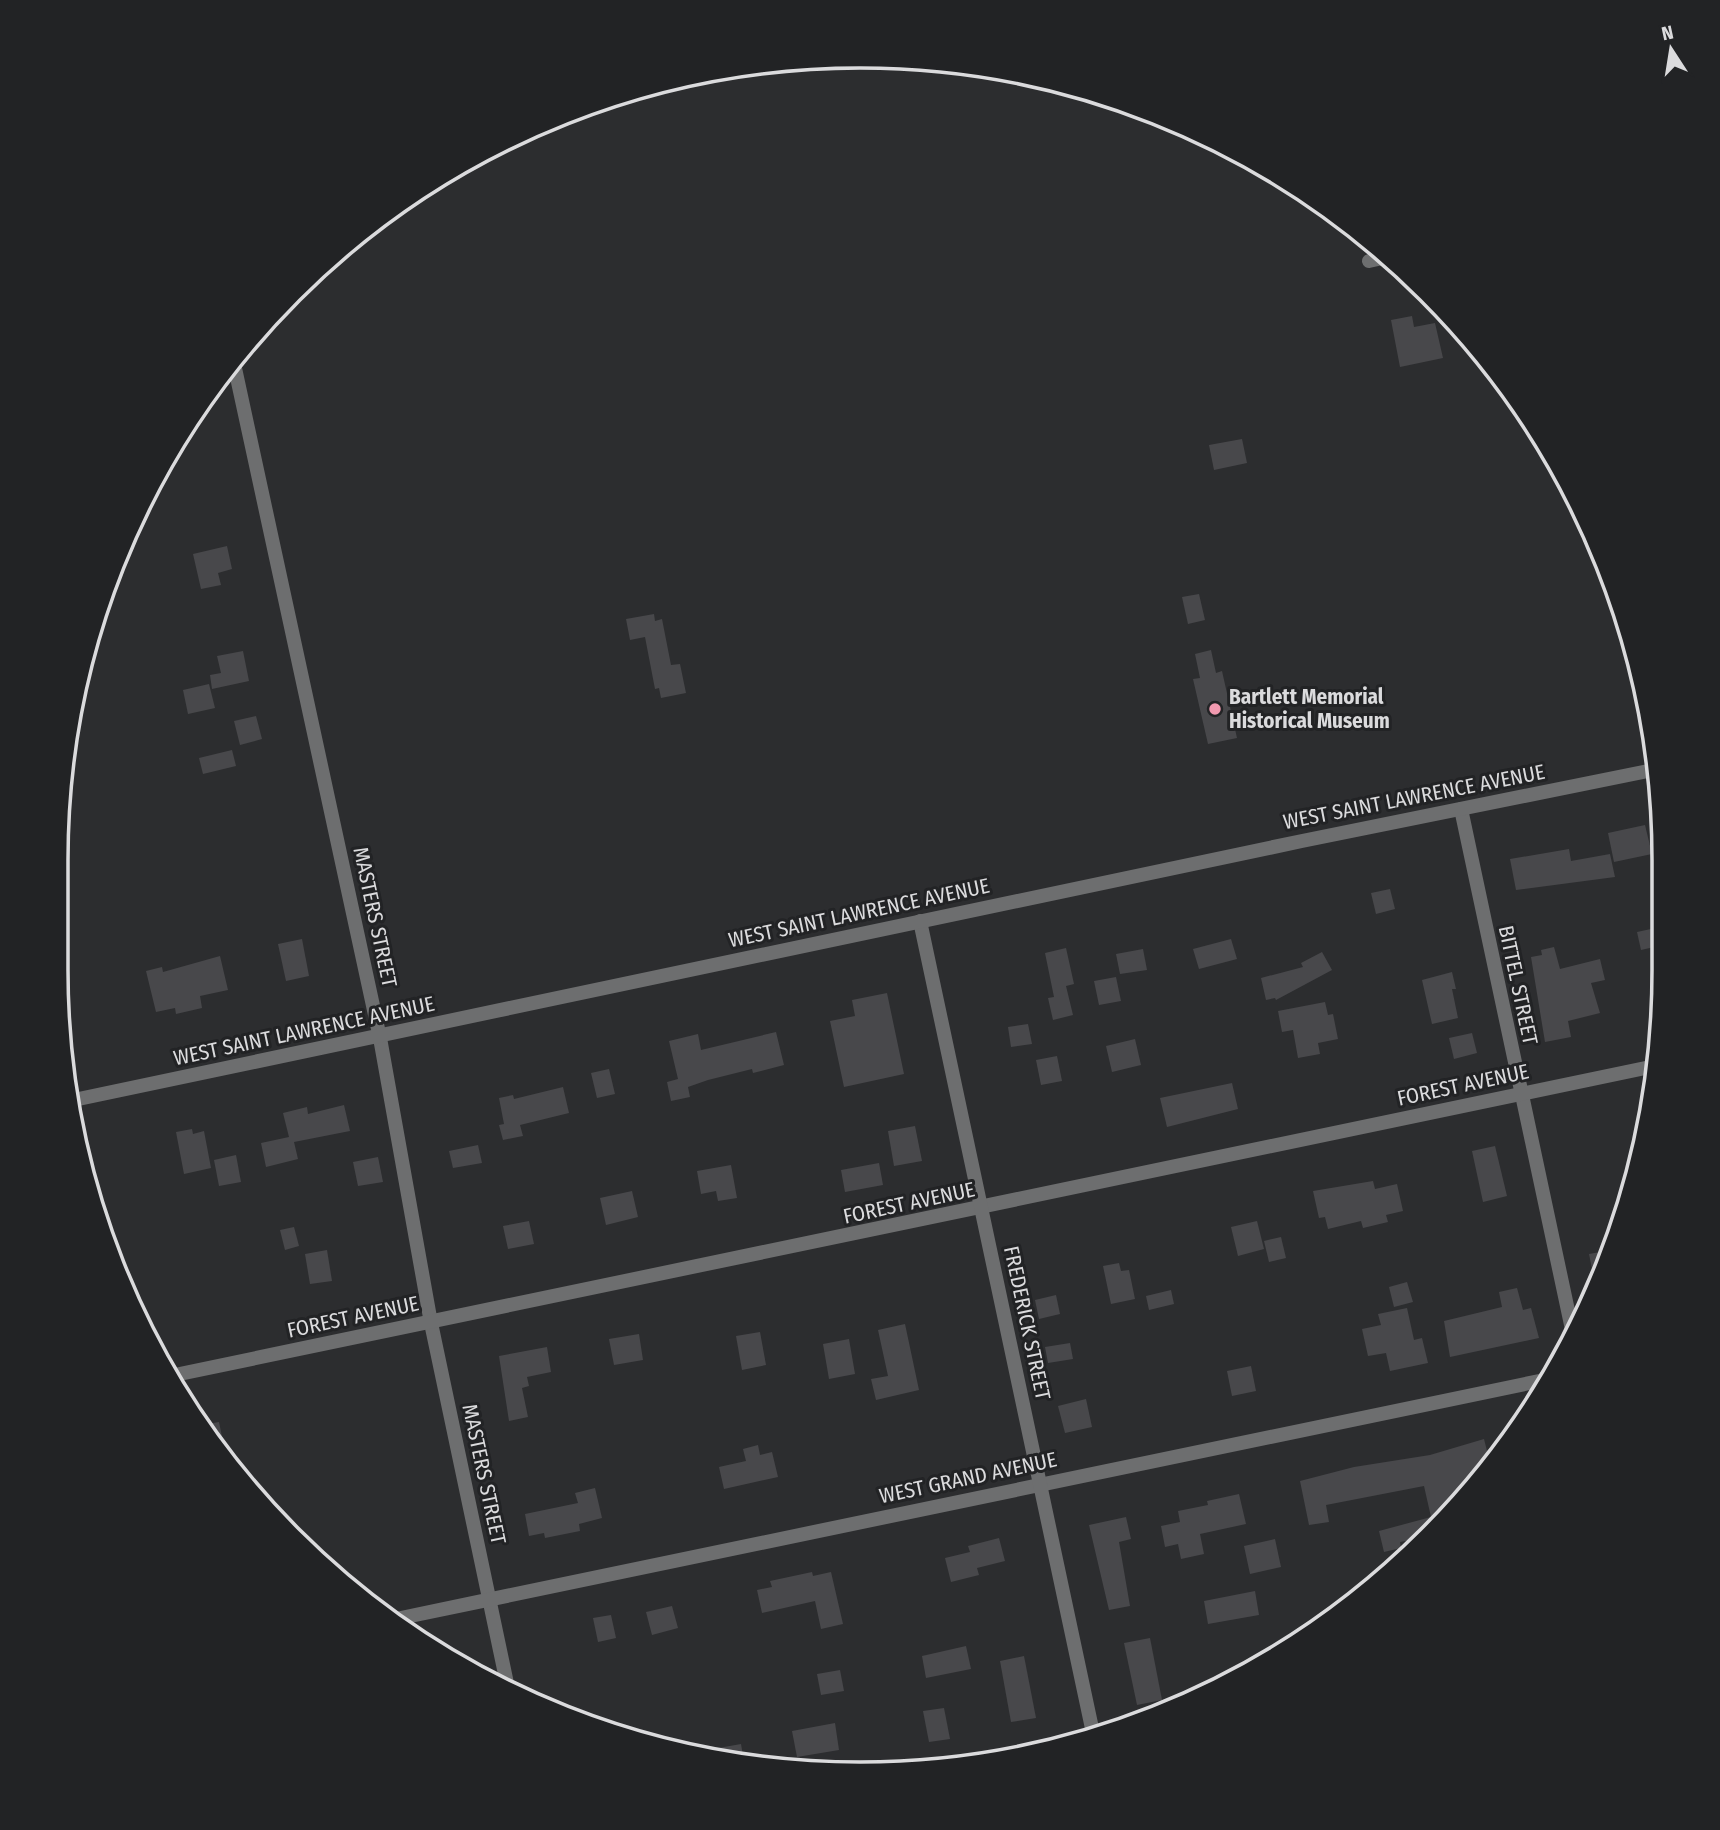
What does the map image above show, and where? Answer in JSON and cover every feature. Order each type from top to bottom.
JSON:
[{"type":"street","points":[[1369,261],[1375,260]]},
{"type":"street","name":"MASTERS STREET","points":[[236,373],[380,1038],[431,1323],[506,1678]]},
{"type":"street","name":"WEST SAINT LAWRENCE AVENUE","points":[[79,1099],[380,1038],[920,921],[1646,771]]},
{"type":"street","name":"BITTEL STREET","points":[[1461,809],[1570,1320]]},
{"type":"street","name":"FREDERICK STREET","points":[[920,921],[1092,1727]]},
{"type":"street","name":"FOREST AVENUE","points":[[179,1374],[981,1209],[1645,1068]]},
{"type":"street","name":"WEST GRAND AVENUE","points":[[405,1617],[1536,1382]]},
{"type":"building","points":[[1412,316],[1414,327],[1435,323],[1443,358],[1400,367],[1391,320]]},
{"type":"building","points":[[1242,439],[1247,463],[1214,470],[1209,445]]},
{"type":"building","points":[[227,546],[232,569],[218,573],[221,585],[201,589],[193,554]]},
{"type":"building","points":[[1199,594],[1205,620],[1188,624],[1182,597]]},
{"type":"building","points":[[654,614],[655,621],[662,619],[671,665],[680,664],[686,693],[661,698],[659,688],[655,689],[645,637],[630,640],[626,619]]},
{"type":"building","name":"Bartlett Memorial Historical Museum","points":[[1211,650],[1216,673],[1222,671],[1237,738],[1208,744],[1193,679],[1200,678],[1195,654]]},
{"type":"building","points":[[243,651],[249,681],[212,689],[210,675],[221,673],[217,656]]},
{"type":"building","points":[[209,684],[215,708],[188,714],[183,690]]},
{"type":"building","points":[[256,716],[262,739],[240,745],[234,721]]},
{"type":"building","points":[[232,750],[236,766],[203,774],[199,758]]},
{"type":"building","points":[[1645,825],[1652,854],[1614,862],[1608,833]]},
{"type":"building","points":[[1569,849],[1571,861],[1610,854],[1615,877],[1516,890],[1510,859]]},
{"type":"building","points":[[1390,889],[1395,909],[1376,914],[1371,893]]},
{"type":"building","points":[[1652,929],[1652,948],[1641,950],[1637,932]]},
{"type":"building","points":[[302,939],[309,976],[286,981],[278,944]]},
{"type":"building","points":[[1231,939],[1237,959],[1199,969],[1193,949]]},
{"type":"building","points":[[1554,947],[1560,969],[1600,959],[1605,980],[1591,983],[1600,1013],[1568,1021],[1571,1037],[1545,1042],[1531,957],[1542,955],[1541,950]]},
{"type":"building","points":[[1066,948],[1074,984],[1066,986],[1073,1015],[1053,1020],[1048,998],[1054,997],[1045,953]]},
{"type":"building","points":[[1143,949],[1147,970],[1120,974],[1116,954]]},
{"type":"building","points":[[1322,952],[1332,970],[1276,1000],[1266,1000],[1261,978],[1303,967],[1301,963]]},
{"type":"building","points":[[220,956],[228,990],[200,996],[202,1008],[176,1014],[175,1008],[156,1012],[146,971],[162,967],[163,972]]},
{"type":"building","points":[[1452,972],[1456,989],[1452,989],[1458,1018],[1432,1024],[1422,980]]},
{"type":"building","points":[[1116,977],[1121,1001],[1099,1005],[1094,981]]},
{"type":"building","points":[[887,993],[904,1074],[844,1087],[830,1021],[855,1016],[852,1000]]},
{"type":"building","points":[[1325,1002],[1328,1015],[1333,1014],[1338,1039],[1318,1043],[1320,1054],[1298,1058],[1293,1030],[1282,1032],[1278,1011]]},
{"type":"building","points":[[1028,1024],[1032,1044],[1011,1047],[1008,1027]]},
{"type":"building","points":[[776,1032],[784,1065],[753,1073],[752,1069],[708,1080],[688,1087],[690,1097],[671,1101],[667,1082],[678,1079],[669,1041],[698,1034],[701,1050]]},
{"type":"building","points":[[1472,1033],[1477,1053],[1454,1059],[1449,1038]]},
{"type":"building","points":[[1135,1039],[1141,1065],[1112,1072],[1106,1046]]},
{"type":"building","points":[[1057,1056],[1062,1081],[1041,1085],[1036,1060]]},
{"type":"building","points":[[609,1069],[615,1094],[597,1098],[591,1073]]},
{"type":"building","points":[[1232,1083],[1238,1109],[1167,1127],[1160,1098]]},
{"type":"building","points":[[563,1087],[569,1113],[520,1125],[523,1136],[503,1140],[499,1125],[504,1124],[499,1098],[513,1095],[514,1099]]},
{"type":"building","points":[[344,1105],[350,1131],[294,1142],[298,1159],[266,1167],[261,1143],[289,1137],[283,1113],[307,1107],[308,1114]]},
{"type":"building","points":[[915,1126],[922,1161],[894,1166],[888,1131]]},
{"type":"building","points":[[192,1129],[193,1134],[204,1131],[211,1168],[184,1174],[176,1132]]},
{"type":"building","points":[[478,1145],[482,1163],[453,1168],[449,1151]]},
{"type":"building","points":[[1495,1146],[1507,1196],[1483,1202],[1472,1151]]},
{"type":"building","points":[[236,1155],[241,1182],[219,1186],[214,1160]]},
{"type":"building","points":[[378,1157],[383,1182],[358,1186],[353,1162]]},
{"type":"building","points":[[879,1163],[883,1185],[845,1192],[841,1170]]},
{"type":"building","points":[[731,1165],[737,1198],[718,1201],[716,1191],[701,1194],[697,1171]]},
{"type":"building","points":[[1373,1181],[1375,1189],[1397,1184],[1403,1211],[1386,1215],[1388,1222],[1363,1228],[1361,1221],[1328,1229],[1325,1217],[1319,1218],[1313,1191]]},
{"type":"building","points":[[632,1191],[638,1217],[606,1225],[600,1198]]},
{"type":"building","points":[[529,1221],[534,1244],[508,1249],[503,1226]]},
{"type":"building","points":[[1257,1221],[1264,1249],[1238,1256],[1231,1227]]},
{"type":"building","points":[[294,1227],[299,1246],[285,1250],[280,1230]]},
{"type":"building","points":[[1281,1237],[1286,1258],[1269,1262],[1264,1241]]},
{"type":"building","points":[[327,1250],[332,1281],[310,1284],[305,1254]]},
{"type":"building","points":[[1599,1252],[1592,1270],[1589,1254]]},
{"type":"building","points":[[1119,1263],[1121,1271],[1129,1270],[1135,1299],[1111,1304],[1103,1266]]},
{"type":"building","points":[[1407,1282],[1413,1302],[1394,1307],[1389,1287]]},
{"type":"building","points":[[1517,1288],[1523,1310],[1531,1308],[1539,1338],[1450,1357],[1444,1321],[1502,1307],[1499,1292]]},
{"type":"building","points":[[1171,1290],[1174,1304],[1149,1310],[1146,1296]]},
{"type":"building","points":[[1056,1295],[1060,1314],[1039,1319],[1035,1300]]},
{"type":"building","points":[[1407,1308],[1414,1340],[1422,1338],[1428,1363],[1390,1371],[1386,1353],[1368,1356],[1362,1329],[1381,1325],[1378,1314]]},
{"type":"building","points":[[905,1324],[919,1390],[876,1400],[871,1379],[888,1376],[878,1330]]},
{"type":"building","points":[[760,1332],[766,1365],[742,1370],[736,1336]]},
{"type":"building","points":[[639,1334],[643,1360],[614,1365],[609,1339]]},
{"type":"building","points":[[849,1339],[855,1374],[829,1379],[823,1344]]},
{"type":"building","points":[[1070,1343],[1073,1359],[1048,1363],[1045,1347]]},
{"type":"building","points":[[547,1347],[551,1372],[527,1377],[529,1386],[522,1388],[528,1417],[509,1421],[499,1356]]},
{"type":"building","points":[[1251,1366],[1256,1391],[1232,1396],[1227,1371]]},
{"type":"building","points":[[1086,1399],[1092,1427],[1065,1433],[1058,1406]]},
{"type":"building","points":[[219,1422],[222,1439],[211,1423]]},
{"type":"building","points":[[1484,1439],[1487,1453],[1420,1530],[1409,1540],[1400,1542],[1400,1548],[1384,1552],[1379,1531],[1431,1517],[1424,1486],[1326,1505],[1329,1522],[1309,1525],[1300,1481],[1354,1467],[1430,1455]]},
{"type":"building","points":[[758,1445],[760,1455],[772,1452],[778,1477],[724,1489],[719,1467],[746,1461],[743,1449]]},
{"type":"building","points":[[595,1488],[602,1518],[579,1524],[580,1531],[545,1538],[544,1533],[529,1536],[525,1514],[578,1503],[575,1493]]},
{"type":"building","points":[[1239,1494],[1246,1524],[1200,1534],[1204,1554],[1181,1559],[1178,1544],[1165,1547],[1161,1526],[1180,1522],[1178,1511],[1208,1505],[1207,1501]]},
{"type":"building","points":[[1126,1517],[1131,1539],[1119,1542],[1130,1606],[1109,1610],[1089,1525]]},
{"type":"building","points":[[999,1538],[1005,1561],[977,1568],[979,1575],[951,1582],[945,1558],[970,1552],[968,1546]]},
{"type":"building","points":[[1275,1539],[1281,1567],[1250,1574],[1244,1546]]},
{"type":"building","points":[[812,1572],[813,1576],[831,1572],[843,1624],[821,1629],[815,1601],[762,1613],[757,1590],[772,1587],[770,1581]]},
{"type":"building","points":[[1255,1591],[1259,1615],[1208,1624],[1204,1601]]},
{"type":"building","points":[[672,1606],[678,1628],[652,1635],[646,1612]]},
{"type":"building","points":[[611,1615],[616,1638],[598,1642],[593,1618]]},
{"type":"building","points":[[1150,1638],[1162,1700],[1137,1705],[1124,1643]]},
{"type":"building","points":[[966,1646],[971,1669],[926,1678],[922,1656]]},
{"type":"building","points":[[1024,1656],[1036,1718],[1011,1722],[1000,1661]]},
{"type":"building","points":[[840,1670],[844,1691],[821,1695],[817,1674]]},
{"type":"building","points":[[944,1708],[950,1739],[929,1742],[923,1711]]},
{"type":"building","points":[[835,1723],[839,1750],[797,1757],[792,1731]]},
{"type":"building","points":[[741,1744],[742,1753],[716,1749]]},
{"type":"place","name":"Bartlett Memorial Historical Museum","points":[[1215,709]]}]
